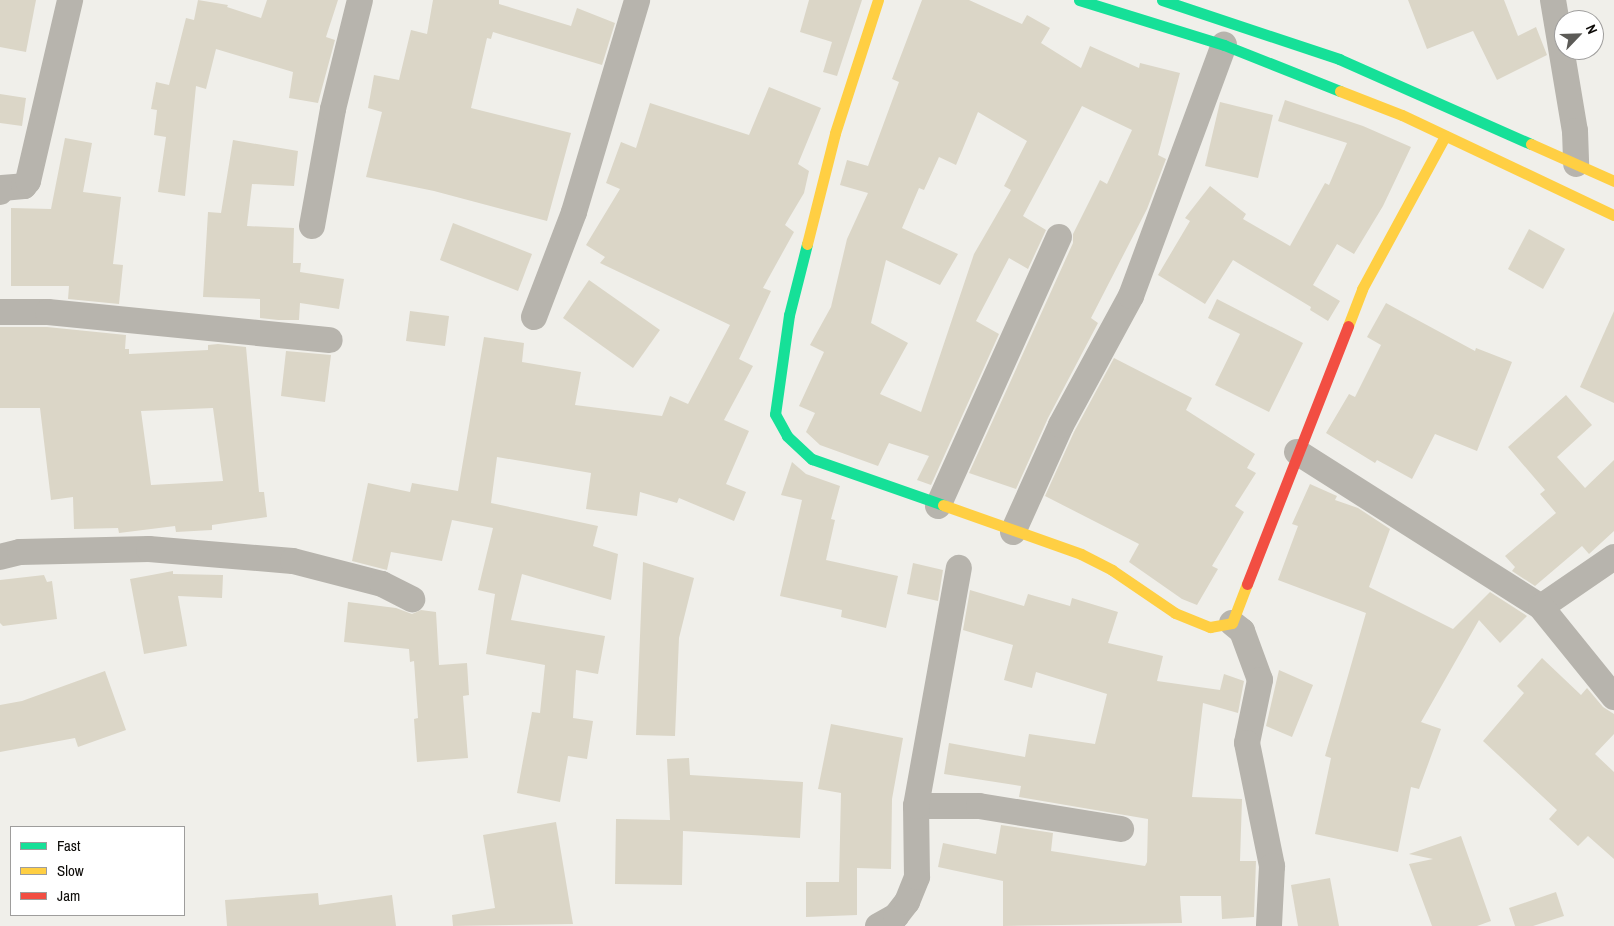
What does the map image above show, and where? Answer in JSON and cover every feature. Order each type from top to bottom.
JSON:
[{"type":"street","points":[[0,192],[2,188],[24,186],[28,181],[70,0]]},
{"type":"street","points":[[312,226],[333,109],[360,0]]},
{"type":"street","points":[[534,317],[574,212],[637,0]]},
{"type":"street","points":[[878,0],[835,133],[792,306],[776,390],[775,414],[787,436],[812,459],[938,506],[1088,558],[1175,613],[1210,627],[1232,622]]},
{"type":"street","points":[[1079,0],[1224,45],[1402,115],[1614,215]]},
{"type":"street","points":[[1162,0],[1339,59],[1614,182]]},
{"type":"street","points":[[1553,0],[1575,131],[1576,164]]},
{"type":"street","points":[[1013,532],[1061,425],[1131,296],[1224,45]]},
{"type":"street","points":[[1232,622],[1362,289],[1445,136]]},
{"type":"street","points":[[938,506],[1059,237]]},
{"type":"street","points":[[0,312],[48,312],[330,340]]},
{"type":"street","points":[[1297,452],[1541,607],[1614,698]]},
{"type":"street","points":[[0,557],[20,552],[149,549],[294,561],[382,584],[412,598]]},
{"type":"street","points":[[1541,607],[1614,557]]},
{"type":"street","points":[[878,926],[896,916],[907,902],[917,877],[916,806],[959,568]]},
{"type":"street","points":[[1232,622],[1242,631],[1260,680],[1247,744],[1272,866],[1269,926]]},
{"type":"street","points":[[916,806],[979,806],[1121,829]]},
{"type":"building","points":[[0,0],[36,0],[26,52],[0,47]]},
{"type":"building","points":[[198,0],[228,5],[227,7],[261,18],[267,0],[338,0],[326,37],[335,40],[318,103],[289,98],[293,72],[216,49],[206,89],[196,86],[185,196],[158,192],[166,137],[154,135],[157,110],[151,109],[156,82],[169,85],[186,18],[194,20]]},
{"type":"building","points":[[433,0],[499,0],[499,4],[571,26],[577,8],[615,23],[602,65],[493,32],[491,39],[487,38],[471,108],[571,133],[547,221],[434,191],[366,177],[382,112],[368,108],[374,75],[399,80],[411,30],[427,34]]},
{"type":"building","points":[[809,0],[862,0],[837,76],[823,72],[832,42],[800,32]]},
{"type":"building","points":[[922,0],[969,0],[1022,24],[1027,15],[1050,28],[1041,43],[1081,68],[1090,46],[1139,68],[1140,63],[1180,73],[1158,155],[1166,159],[1147,209],[1091,318],[1098,323],[1048,418],[1016,489],[969,473],[1073,243],[1073,234],[1100,180],[1107,184],[1132,130],[1082,106],[1023,216],[1046,230],[1028,269],[1009,258],[976,321],[999,334],[931,485],[917,480],[929,456],[889,443],[878,466],[820,445],[806,432],[815,413],[799,406],[824,352],[810,345],[831,307],[847,239],[868,193],[840,185],[847,160],[868,166],[899,82],[892,79]],"holes":[[[978,112],[1027,141],[1004,186],[1011,190],[974,254],[921,412],[880,394],[908,343],[871,323],[886,260],[940,285],[958,254],[902,228],[919,188],[924,190],[939,157],[956,165]]]},
{"type":"building","points":[[1408,0],[1504,0],[1518,36],[1536,27],[1547,55],[1497,80],[1473,31],[1427,49]]},
{"type":"building","points":[[769,87],[821,108],[798,164],[809,171],[804,193],[785,225],[794,232],[763,288],[771,291],[739,359],[753,366],[724,420],[749,431],[726,484],[746,492],[734,521],[679,498],[677,503],[640,492],[637,516],[586,509],[591,473],[497,457],[491,503],[598,526],[593,546],[618,554],[611,600],[522,574],[511,620],[605,636],[598,674],[576,670],[573,718],[593,721],[587,759],[568,756],[560,802],[517,793],[532,712],[540,713],[545,665],[486,654],[495,594],[478,590],[493,528],[452,520],[442,561],[391,552],[387,570],[352,561],[368,483],[410,492],[412,483],[458,491],[484,337],[524,343],[522,362],[581,372],[575,405],[662,416],[670,396],[688,404],[730,325],[600,263],[605,257],[586,245],[620,189],[606,183],[621,142],[636,148],[650,103],[749,135]]},
{"type":"building","points":[[0,94],[26,98],[22,126],[0,123]]},
{"type":"building","points":[[1285,100],[1363,126],[1411,147],[1383,206],[1354,254],[1337,244],[1313,285],[1340,301],[1328,321],[1310,310],[1311,307],[1233,260],[1205,304],[1158,275],[1190,221],[1185,218],[1210,186],[1246,214],[1243,219],[1290,246],[1325,183],[1329,185],[1347,143],[1278,121]]},
{"type":"building","points":[[1220,102],[1273,115],[1258,178],[1205,166]]},
{"type":"building","points":[[65,138],[92,143],[83,192],[121,197],[113,264],[123,265],[119,304],[68,299],[69,286],[11,286],[11,208],[51,209]]},
{"type":"building","points":[[233,140],[298,151],[294,186],[252,184],[247,226],[294,228],[293,263],[301,263],[300,272],[344,279],[339,309],[300,303],[299,320],[278,320],[260,318],[260,299],[203,297],[208,212],[221,213]]},
{"type":"building","points":[[453,223],[532,254],[518,291],[440,260]]},
{"type":"building","points":[[1529,229],[1565,249],[1543,289],[1508,269]]},
{"type":"building","points":[[589,280],[660,330],[633,368],[563,318]]},
{"type":"building","points":[[1217,299],[1303,343],[1269,412],[1215,385],[1240,334],[1208,318]]},
{"type":"building","points":[[1386,303],[1475,351],[1476,348],[1512,362],[1477,451],[1435,434],[1412,479],[1377,460],[1375,463],[1326,433],[1349,394],[1355,397],[1381,345],[1367,337]]},
{"type":"building","points":[[410,311],[449,316],[445,346],[406,341]]},
{"type":"building","points":[[1614,311],[1614,403],[1580,387]]},
{"type":"building","points":[[0,327],[47,327],[126,335],[125,349],[129,349],[129,354],[208,350],[208,345],[218,344],[246,347],[259,492],[264,492],[267,517],[212,525],[212,530],[176,532],[175,526],[119,533],[118,528],[74,529],[73,497],[51,500],[40,408],[0,408]],"holes":[[[213,408],[223,481],[151,485],[141,411]]]},
{"type":"building","points":[[286,351],[331,355],[325,402],[281,396]]},
{"type":"building","points":[[1114,358],[1192,398],[1186,410],[1255,454],[1247,468],[1256,473],[1235,506],[1244,512],[1212,566],[1218,569],[1197,605],[1182,599],[1129,562],[1139,544],[1045,496],[1074,432]]},
{"type":"building","points":[[1566,395],[1592,425],[1557,457],[1585,488],[1614,460],[1614,531],[1589,554],[1582,546],[1535,586],[1512,571],[1515,567],[1505,556],[1556,513],[1540,494],[1545,490],[1508,447]]},
{"type":"building","points":[[792,462],[806,474],[840,486],[831,519],[835,520],[826,560],[898,576],[886,628],[841,617],[842,610],[780,596],[802,500],[781,495]]},
{"type":"building","points":[[1310,484],[1337,496],[1335,500],[1358,508],[1390,529],[1369,587],[1453,629],[1490,592],[1527,616],[1500,643],[1479,620],[1421,722],[1441,729],[1419,789],[1411,787],[1398,852],[1315,834],[1331,758],[1325,756],[1366,613],[1278,580],[1298,526],[1292,524]]},
{"type":"building","points":[[643,562],[694,578],[679,638],[675,736],[636,735]]},
{"type":"building","points":[[913,563],[943,570],[938,601],[907,594]]},
{"type":"building","points":[[173,571],[173,574],[223,575],[222,598],[178,596],[187,646],[144,654],[130,579]]},
{"type":"building","points":[[44,575],[47,582],[52,581],[57,619],[3,626],[0,623],[0,580]]},
{"type":"building","points":[[970,590],[1024,606],[1028,594],[1070,606],[1072,598],[1118,612],[1108,643],[1163,656],[1157,681],[1220,690],[1224,674],[1244,681],[1238,713],[1203,703],[1192,797],[1242,799],[1240,861],[1256,861],[1254,917],[1222,919],[1221,896],[1180,896],[1182,923],[1003,926],[1003,881],[938,867],[943,843],[996,854],[1001,825],[1053,833],[1051,851],[1145,866],[1147,862],[1148,819],[1019,797],[1021,786],[944,774],[949,743],[1025,757],[1029,734],[1095,744],[1107,694],[1036,672],[1032,688],[1004,680],[1013,645],[963,630]]},
{"type":"building","points":[[348,602],[396,608],[412,614],[421,610],[436,612],[439,665],[467,663],[469,695],[463,696],[468,758],[417,762],[414,719],[418,718],[414,661],[410,662],[409,649],[344,642]]},
{"type":"building","points":[[1542,658],[1581,695],[1587,688],[1603,707],[1614,714],[1614,734],[1595,754],[1614,772],[1614,859],[1588,836],[1578,846],[1549,819],[1557,810],[1483,741],[1524,693],[1517,686]]},
{"type":"building","points":[[1279,670],[1313,685],[1292,737],[1266,726]]},
{"type":"building","points":[[105,671],[126,730],[78,747],[75,738],[0,752],[0,705],[22,701]]},
{"type":"building","points":[[831,724],[903,738],[892,799],[891,869],[857,868],[857,915],[806,917],[806,882],[839,882],[841,793],[818,789]]},
{"type":"building","points":[[689,758],[690,775],[803,782],[800,838],[683,831],[682,885],[615,884],[616,819],[670,820],[667,759]]},
{"type":"building","points":[[556,822],[573,924],[453,926],[452,915],[495,908],[483,835]]},
{"type":"building","points":[[1461,836],[1491,921],[1477,926],[1432,926],[1409,864],[1433,859],[1409,854]]},
{"type":"building","points":[[1330,878],[1339,926],[1298,926],[1291,885]]},
{"type":"building","points":[[1556,892],[1564,916],[1533,926],[1515,926],[1509,908]]},
{"type":"building","points":[[318,893],[319,905],[392,895],[396,926],[227,926],[225,900]]},
{"type":"traffic: fast","points":[[1079,0],[1224,45],[1340,91]]},
{"type":"traffic: fast","points":[[1162,0],[1339,59],[1531,144]]},
{"type":"traffic: fast","points":[[807,244],[789,315],[775,414],[787,436],[812,459],[943,505]]},
{"type":"traffic: slow","points":[[807,244],[835,133],[878,0]]},
{"type":"traffic: slow","points":[[1340,91],[1402,115],[1614,215]]},
{"type":"traffic: slow","points":[[1348,326],[1362,289],[1445,136]]},
{"type":"traffic: slow","points":[[1531,144],[1614,181]]},
{"type":"traffic: slow","points":[[943,505],[1081,554],[1112,570],[1175,613],[1210,627],[1232,623],[1247,584]]},
{"type":"traffic: jam","points":[[1247,584],[1348,326]]}]
